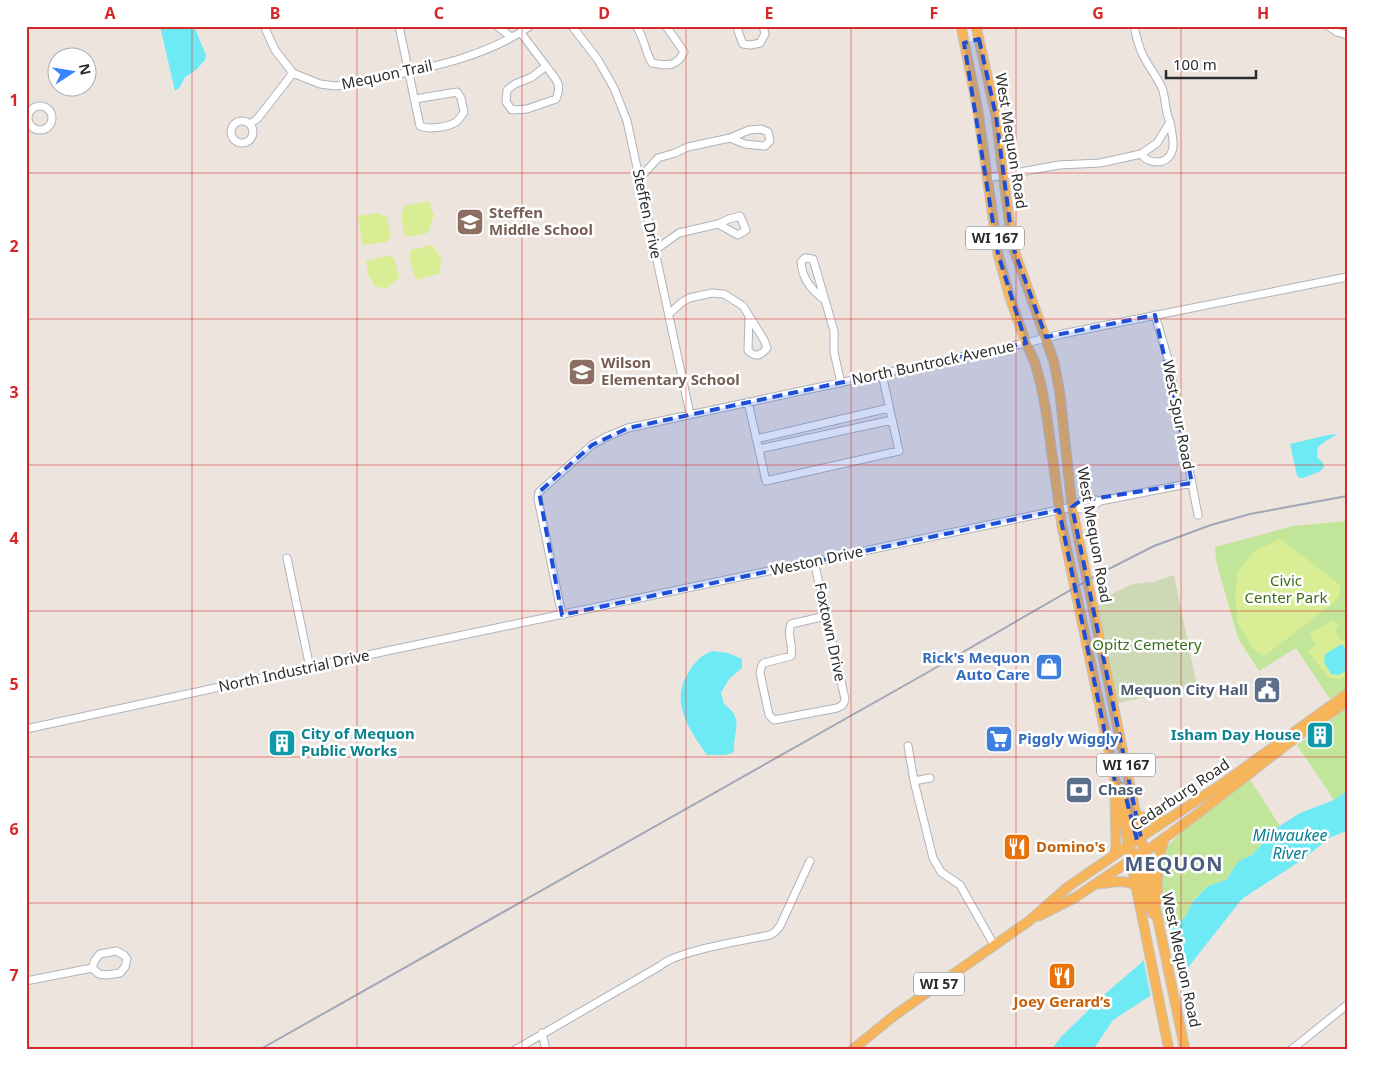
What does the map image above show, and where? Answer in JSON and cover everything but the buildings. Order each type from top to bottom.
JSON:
[{"type":"main road","name":"West Mequon Road","points":[[961,26],[978,111],[998,254],[1009,295],[1035,363],[1041,385],[1059,510],[1128,846],[1137,857],[1156,911],[1186,1050]]},
{"type":"main road","name":"West Mequon Road","points":[[976,26],[996,116],[1013,246],[1054,362],[1060,394],[1072,507],[1136,814],[1139,838],[1136,885],[1169,1050]]},
{"type":"main road","points":[[964,43],[979,39]]},
{"type":"main road","points":[[1093,675],[1107,672]]},
{"type":"main road","name":"Cedarburg Road","points":[[1030,921],[1069,886],[1263,756],[1347,694]]},
{"type":"main road","name":"Cedarburg Road","points":[[852,1050],[895,1015],[994,945],[1030,921],[1076,897],[1164,839],[1308,729],[1347,702]]},
{"type":"main road","points":[[1116,785],[1125,794],[1131,823],[1139,838]]},
{"type":"main road","points":[[1114,855],[1116,848],[1114,802],[1116,785]]},
{"type":"main road","points":[[1136,814],[1147,819],[1168,820]]},
{"type":"main road","points":[[1156,911],[1158,860],[1164,839]]},
{"type":"main road","points":[[1137,857],[1148,902],[1160,927]]},
{"type":"main road","points":[[1096,884],[1122,881],[1136,885]]},
{"type":"street","points":[[250,124],[258,118],[293,74],[275,50],[264,26]]},
{"type":"street","points":[[398,26],[420,126],[433,128],[456,122],[464,112],[461,98],[457,92],[415,99]]},
{"type":"street","points":[[497,26],[511,37]]},
{"type":"street","name":"Mequon Trail","points":[[293,74],[320,84],[336,86],[353,84],[469,57],[530,26]]},
{"type":"street","name":"Steffen Drive","points":[[572,26],[598,60],[614,88],[627,121],[690,414]]},
{"type":"street","points":[[636,26],[647,56],[652,63],[663,65],[674,64],[681,58],[684,52],[666,26]]},
{"type":"street","points":[[737,26],[738,34],[743,44],[751,45],[760,43],[765,34],[763,26]]},
{"type":"street","points":[[1134,26],[1141,53],[1162,88],[1174,148],[1164,160],[1157,162],[1150,162],[1141,154]]},
{"type":"street","points":[[1328,26],[1337,32],[1347,35]]},
{"type":"street","points":[[521,32],[546,66],[558,83],[560,91],[556,100],[527,109],[512,110],[506,102],[507,90],[515,84],[532,77],[546,66]]},
{"type":"street","points":[[987,178],[1059,165],[1100,163],[1141,154],[1157,143],[1170,122]]},
{"type":"street","points":[[640,178],[658,158],[688,147],[730,138],[749,130],[761,129],[768,132],[770,141],[765,146],[745,144],[730,138]]},
{"type":"street","points":[[655,250],[679,233],[718,224]]},
{"type":"street","points":[[825,300],[816,294],[801,271],[800,262],[805,258],[813,259],[825,300],[834,331],[834,352],[841,383]]},
{"type":"street","name":"North Buntrock Avenue","points":[[562,615],[538,499],[539,492],[592,445],[606,437],[628,428],[690,414],[1155,315],[1347,278]]},
{"type":"street","points":[[669,314],[689,298],[712,293],[724,294],[743,306],[764,340],[767,348],[763,353],[757,355],[748,350],[749,317]]},
{"type":"street","name":"West Spur Road","points":[[1155,315],[1168,359],[1198,515]]},
{"type":"street","points":[[748,402],[766,481],[899,451],[882,374]]},
{"type":"street","points":[[756,439],[889,408]]},
{"type":"street","points":[[759,449],[892,420]]},
{"type":"street","name":"Weston Drive","points":[[562,615],[1072,507],[1082,509],[1092,507],[1100,501],[1192,484]]},
{"type":"street","points":[[287,558],[310,668]]},
{"type":"street","name":"Foxtown Drive","points":[[814,561],[826,616],[844,699],[844,704],[837,708],[774,720],[768,715],[760,673],[762,665],[791,656],[792,651],[788,631],[791,624],[826,616]]},
{"type":"street","name":"North Industrial Drive","points":[[26,729],[562,615]]},
{"type":"street","points":[[908,746],[914,781],[933,858],[941,872],[960,884],[994,945]]},
{"type":"street","points":[[914,781],[930,778]]},
{"type":"street","points":[[515,1050],[663,963],[686,954],[770,935],[775,932],[780,926],[810,861]]},
{"type":"street","points":[[116,951],[124,955],[127,960],[125,967],[120,973],[99,974],[92,968],[100,954],[116,951]]},
{"type":"street","points":[[26,981],[92,968]]},
{"type":"street","points":[[1290,1050],[1347,1005]]},
{"type":"street","points":[[542,1033],[546,1050]]},
{"type":"highlighted area","points":[[979,39],[996,116],[1013,247],[1046,337],[1155,315],[1192,483],[1080,501],[1072,507],[1141,837],[1137,840],[1125,794],[1115,782],[1059,510],[562,615],[539,492],[592,445],[628,428],[1026,343],[998,254],[964,43]]},
{"type":"green space","points":[[429,201],[434,215],[428,233],[408,237],[404,234],[401,215],[404,206]]},
{"type":"green space","points":[[378,213],[387,217],[391,235],[387,242],[362,245],[358,216]]},
{"type":"green space","points":[[432,245],[442,259],[439,274],[416,280],[409,257],[411,250]]},
{"type":"green space","points":[[389,255],[395,259],[399,278],[386,289],[375,286],[368,275],[366,261]]},
{"type":"green space","name":"Civic Center Park","points":[[1347,521],[1347,689],[1330,699],[1296,648],[1259,671],[1239,640],[1216,561],[1215,547],[1293,526]]},
{"type":"green space","points":[[1280,539],[1340,585],[1340,596],[1264,656],[1253,649],[1238,623],[1235,595],[1238,571],[1255,551]]},
{"type":"green space","name":"Opitz Cemetery","points":[[1174,575],[1197,686],[1118,703],[1097,603],[1132,584],[1153,582]]},
{"type":"green space","points":[[1333,620],[1339,627],[1335,630],[1341,640],[1347,639],[1347,674],[1340,679],[1329,678],[1308,651],[1316,644],[1309,634]]},
{"type":"green space","points":[[1347,708],[1347,791],[1334,800],[1297,745]]},
{"type":"green space","points":[[1249,778],[1280,826],[1275,829],[1252,855],[1239,861],[1226,880],[1208,886],[1193,900],[1186,916],[1169,931],[1167,924],[1165,925],[1160,895],[1160,859],[1163,851],[1185,828]]},
{"type":"water","points":[[160,26],[194,26],[206,55],[205,60],[196,70],[185,77],[180,87],[175,91]]},
{"type":"water","points":[[1338,434],[1318,447],[1317,457],[1323,463],[1323,469],[1304,478],[1297,476],[1290,444]]},
{"type":"water","points":[[1342,644],[1345,648],[1347,647],[1347,670],[1339,675],[1331,674],[1324,662],[1325,654]]},
{"type":"water","points":[[713,651],[728,653],[742,659],[742,668],[729,679],[721,693],[724,704],[730,709],[736,720],[734,752],[724,755],[707,755],[686,721],[681,703],[684,682],[690,670],[700,658]]},
{"type":"water","name":"Milwaukee River","points":[[1347,791],[1347,831],[1331,837],[1303,859],[1242,899],[1182,975],[1113,1020],[1093,1050],[1051,1050],[1061,1037],[1106,993],[1140,964],[1169,931],[1186,916],[1193,901],[1208,886],[1226,880],[1239,861],[1252,855],[1275,829],[1300,813],[1334,800]]},
{"type":"pier","points":[[1168,929],[1179,981],[1151,998],[1143,957]]},
{"type":"railway","points":[[259,1050],[1095,576],[1154,546],[1211,525],[1250,514],[1347,496]]},
{"type":"place","name":"Steffen Middle School","points":[[470,222]]},
{"type":"place","name":"Wilson Elementary School","points":[[582,372]]},
{"type":"place","name":"Rick's Mequon Auto Care","points":[[1049,667]]},
{"type":"place","name":"Mequon City Hall","points":[[1267,690]]},
{"type":"place","name":"Isham Day House","points":[[1320,735]]},
{"type":"place","name":"Piggly Wiggly","points":[[999,739]]},
{"type":"place","name":"City of Mequon Public Works","points":[[282,743]]},
{"type":"place","name":"Chase","points":[[1079,790]]},
{"type":"place","name":"Domino's","points":[[1017,847]]},
{"type":"place","name":"Joey Gerard’s","points":[[1062,976]]},
{"type":"district","name":"MEQUON","points":[[1174,864]]}]
